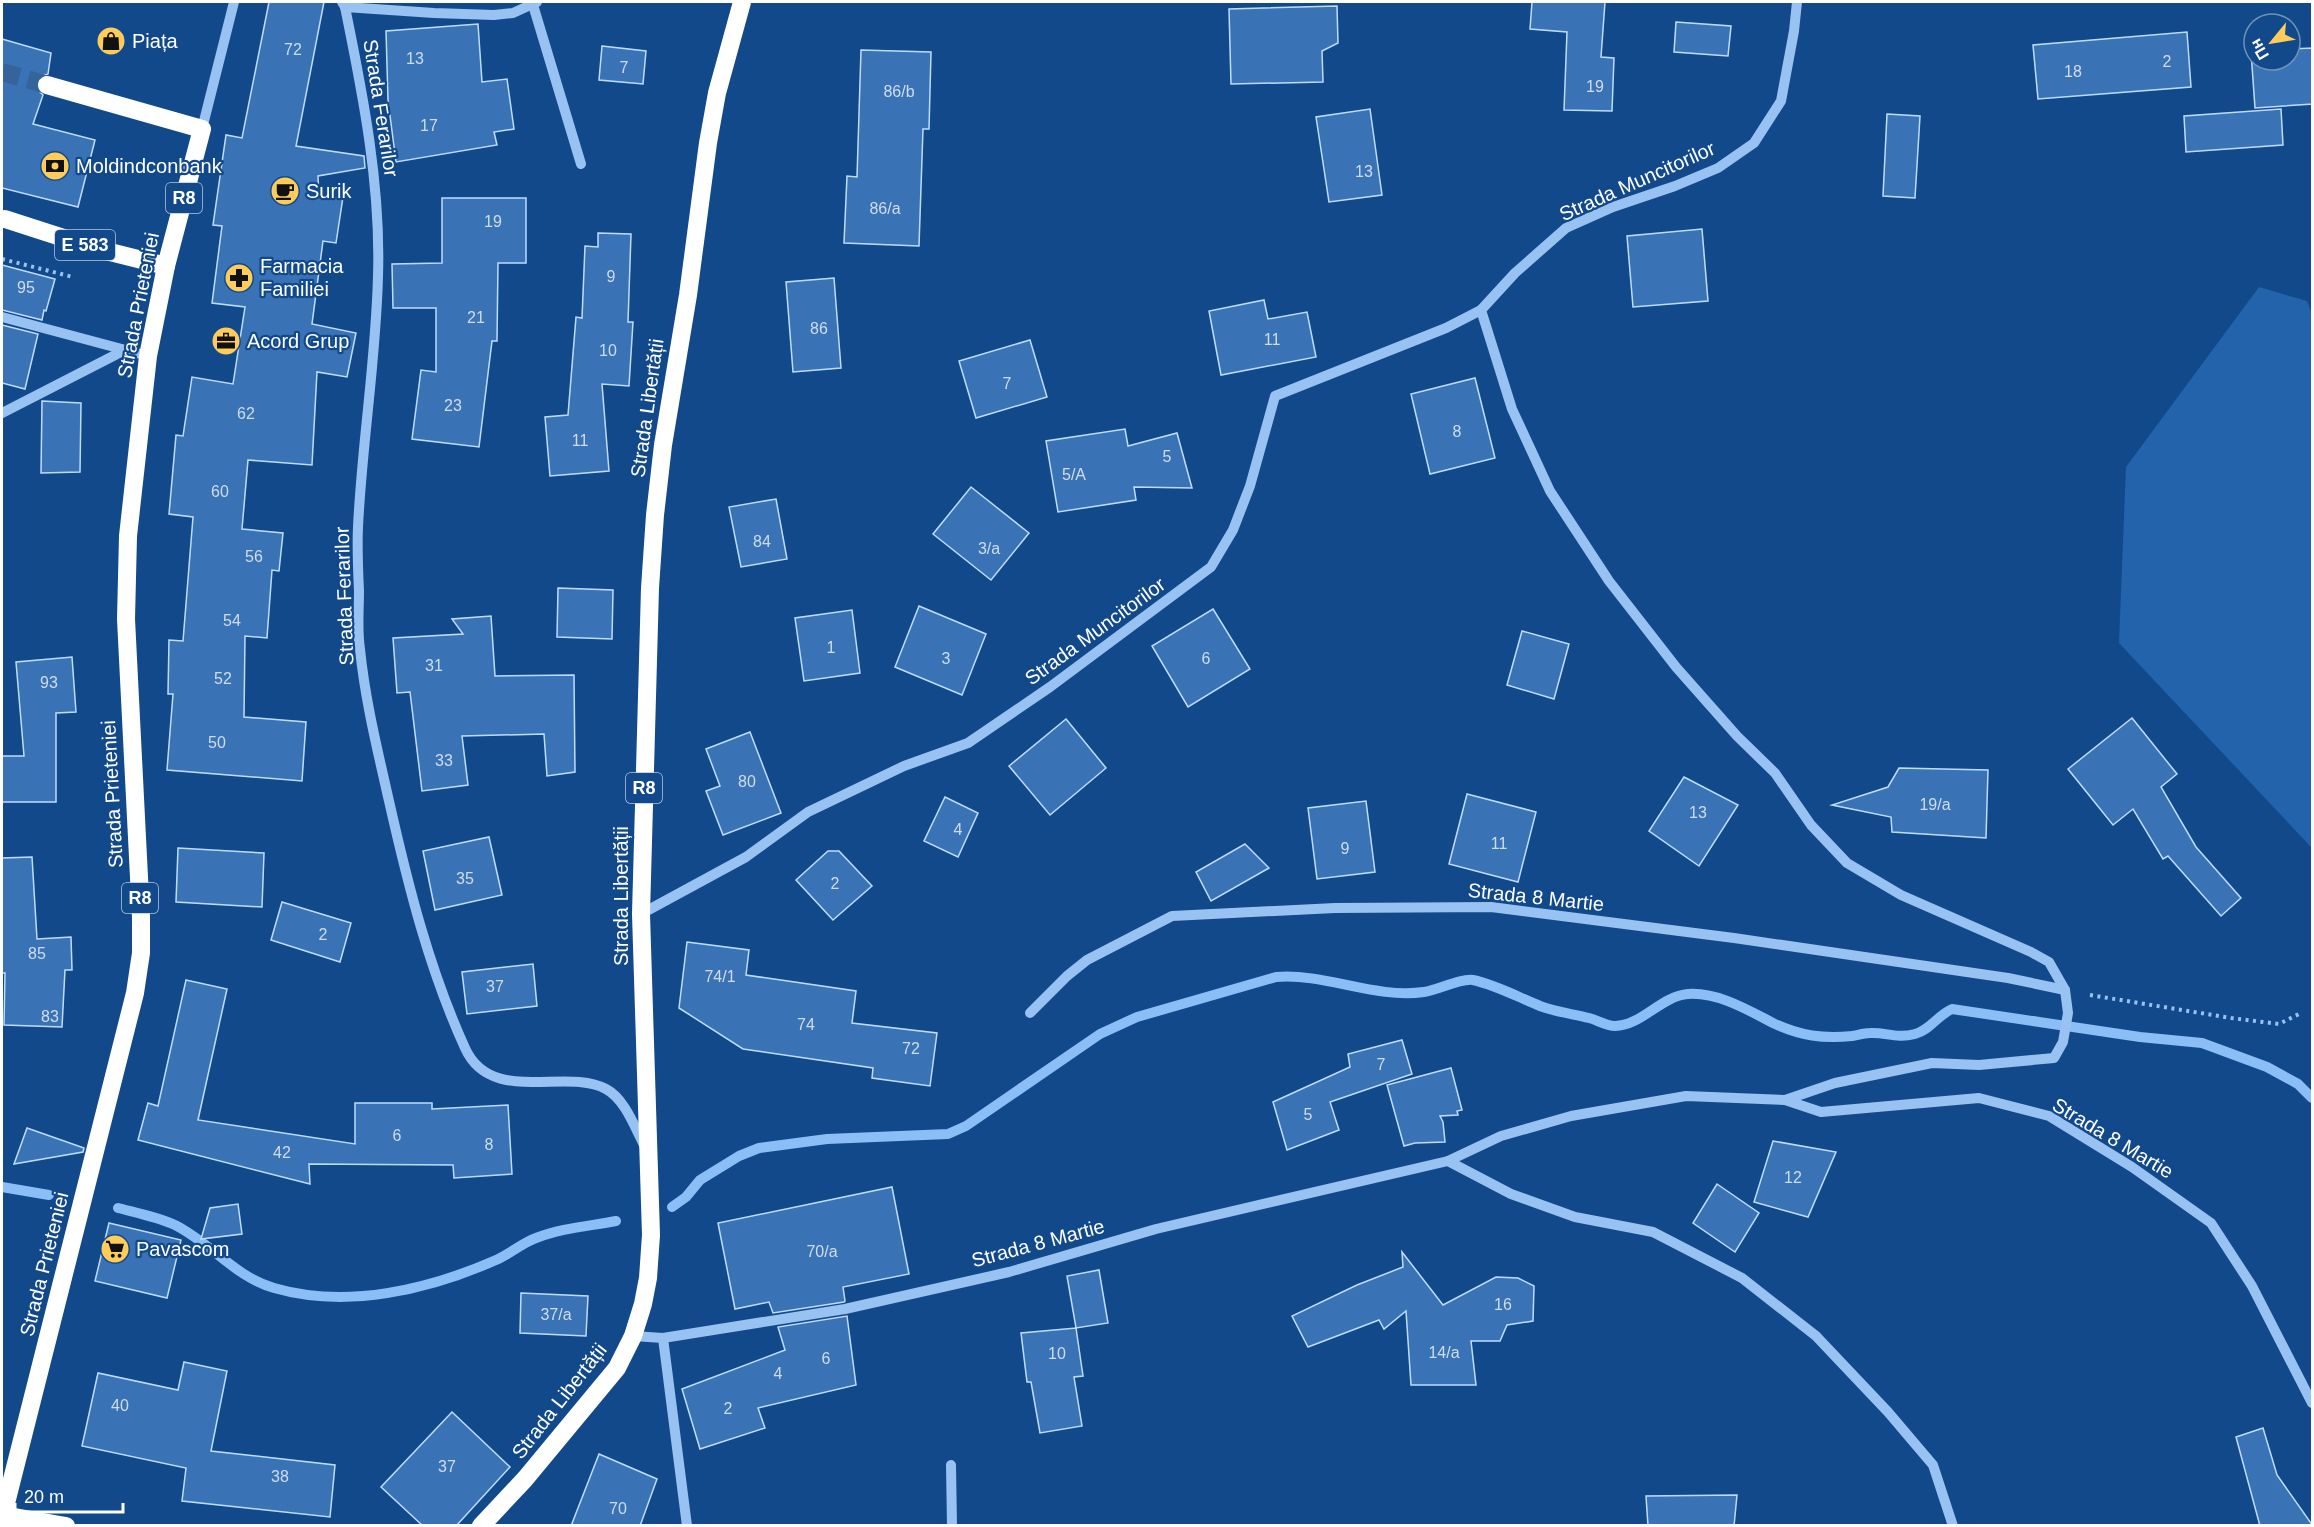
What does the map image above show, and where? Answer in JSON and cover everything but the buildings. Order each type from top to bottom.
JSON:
[{"type":"highway","name":"Strada Libertății","points":[[481,1526],[525,1479],[617,1368],[633,1336],[643,1304],[651,1235],[641,914],[650,588],[655,515],[708,143],[720,82],[742,2]]},
{"type":"highway","points":[[46,85],[202,129]]},
{"type":"highway","name":"Strada Prieteniei","points":[[66,1526],[2,1515],[111,1094],[135,993],[141,953],[126,619],[128,536],[148,356],[166,266],[202,129]]},
{"type":"highway","name":"E 583","points":[[5,219],[98,249],[166,266]]},
{"type":"street","name":"Strada Prieteniei","points":[[202,129],[234,2]]},
{"type":"street","name":"Strada Muncitorilor","points":[[641,914],[746,857],[808,812],[904,766],[968,743],[1050,687],[1211,567],[1233,530],[1246,497],[1275,396],[1446,328],[1481,310],[1515,273],[1566,228],[1613,207],[1675,186],[1718,168],[1754,143],[1781,101],[1797,2]]},
{"type":"street","name":"Strada Ferarilor","points":[[581,164],[535,3],[513,13],[468,15],[343,4],[376,187],[378,275],[358,528],[359,648],[377,750],[402,861],[430,961],[467,1053],[481,1069],[495,1077],[535,1083],[583,1083],[605,1089],[619,1100],[648,1152]]},
{"type":"street","name":"Strada 8 Martie","points":[[1481,310],[1512,409],[1550,491],[1609,581],[1676,667],[1737,736],[1775,773],[1811,825],[1847,863],[1901,895],[2049,962],[2065,990],[2068,1013],[2063,1042],[2054,1058],[1979,1065],[1932,1063],[1835,1083],[1785,1100]]},
{"type":"street","points":[[2,317],[148,356]]},
{"type":"street","points":[[2,413],[123,351]]},
{"type":"street","name":"Strada 8 Martie","points":[[1030,1013],[1067,976],[1088,960],[1172,916],[1335,908],[1491,908],[1734,938],[2008,978],[2065,990]]},
{"type":"street","name":"Strada 8 Martie","points":[[633,1336],[663,1338],[845,1309],[1009,1272],[1156,1229],[1448,1161],[1501,1136],[1571,1116],[1686,1096],[1785,1100],[1821,1112],[1979,1098],[2049,1116],[2132,1167],[2211,1223],[2252,1286],[2313,1403]]},
{"type":"street","points":[[1448,1161],[1511,1194],[1575,1217],[1653,1232],[1742,1278],[1816,1336],[1888,1412],[1933,1465],[1953,1526]]},
{"type":"street","points":[[663,1338],[687,1526]]},
{"type":"street","points":[[951,1465],[952,1526]]},
{"type":"path","points":[[2,259],[73,277]]},
{"type":"path","points":[[2065,990],[2279,1024],[2301,1014]]},
{"type":"shaded area","points":[[2259,287],[2307,301],[2312,314],[2312,848],[2119,643],[2126,467]]},
{"type":"waterway","points":[[672,1207],[686,1197],[700,1180],[739,1156],[759,1148],[827,1139],[948,1134],[966,1126],[1100,1034],[1137,1017],[1276,977],[1313,979],[1405,993],[1424,992],[1473,980],[1499,988],[1546,1008],[1615,1026],[1634,1021],[1678,996],[1699,994],[1732,1003],[1793,1031],[1822,1037],[1870,1033],[1902,1036],[1915,1034],[1952,1009],[2140,1037],[2202,1043],[2267,1067],[2298,1084],[2312,1098]]},
{"type":"waterway","points":[[2,1187],[49,1195]]},
{"type":"waterway","points":[[118,1208],[175,1225],[260,1283],[302,1294],[330,1297],[387,1293],[415,1288],[470,1271],[501,1258],[536,1238],[616,1221]]},
{"type":"tunnel","points":[[2,72],[47,85]]},
{"type":"place","name":"Piața","points":[[111,41]]},
{"type":"place","name":"Moldindconbank","points":[[55,166]]},
{"type":"place","name":"Surik","points":[[285,191]]},
{"type":"place","name":"Farmacia Familiei","points":[[239,278]]},
{"type":"place","name":"Acord Grup","points":[[226,341]]},
{"type":"place","name":"Pavascom","points":[[115,1249]]}]
